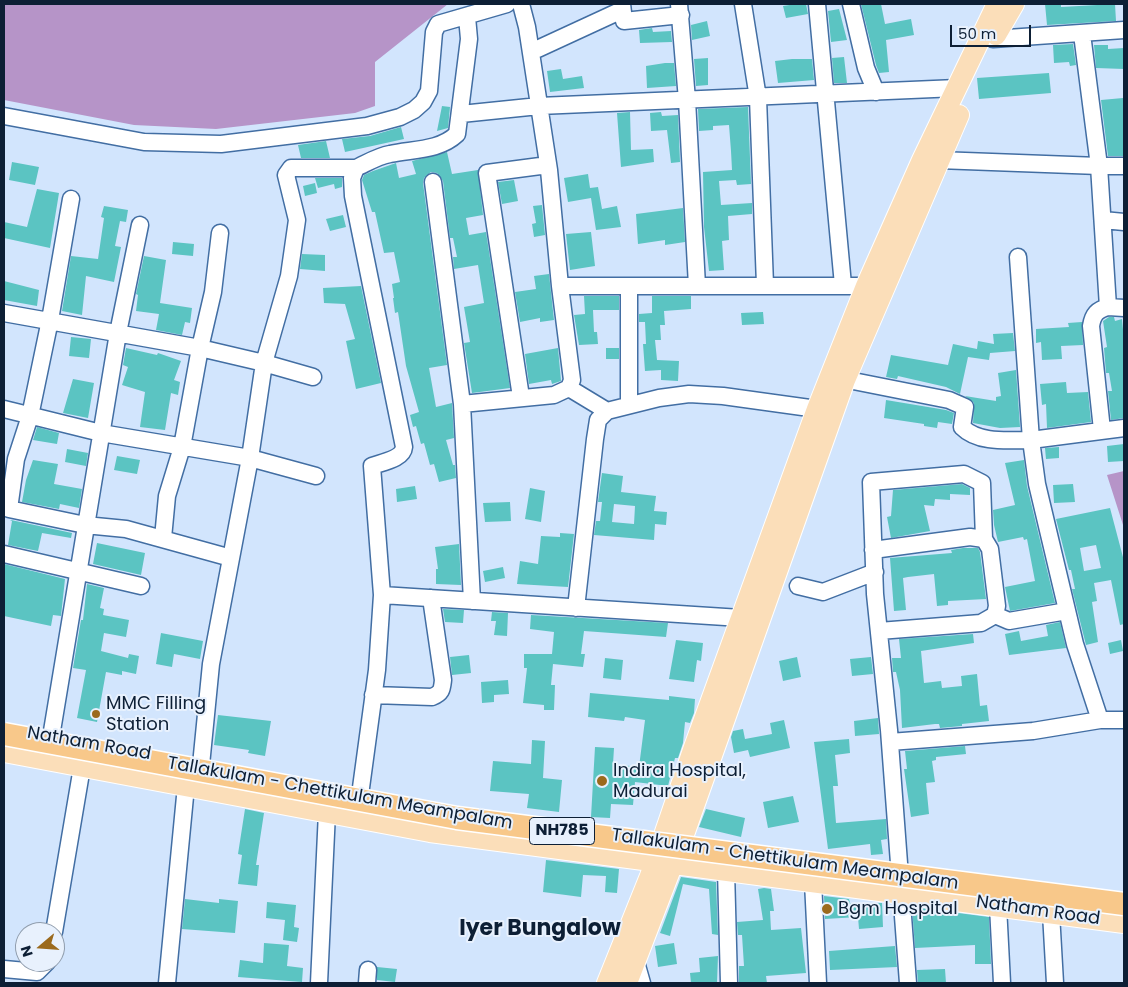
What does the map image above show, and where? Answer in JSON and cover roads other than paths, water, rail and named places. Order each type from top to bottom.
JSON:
[{"type":"highway","name":"Tallakulam - Chettikulam Meampalam","points":[[4,734],[457,818],[1124,904]]},
{"type":"highway","name":"Tallakulam - Chettikulam Meampalam","points":[[4,748],[457,832],[652,855],[1124,919]]},
{"type":"main road","points":[[672,839],[838,378],[866,286],[997,4]]},
{"type":"main road","points":[[627,983],[636,962],[665,861],[741,618],[817,409],[838,378],[994,39],[1014,4]]},
{"type":"main road","name":"Natham Road","points":[[4,729],[457,813],[672,839],[1124,900]]},
{"type":"main road","name":"Natham Road","points":[[4,752],[464,837],[665,861],[1124,923]]},
{"type":"main road","points":[[608,983],[665,861]]},
{"type":"street","points":[[743,4],[758,98],[765,285]]},
{"type":"street","points":[[817,4],[843,285]]},
{"type":"street","points":[[851,4],[866,68],[876,92]]},
{"type":"street","points":[[4,116],[144,142],[221,144],[367,126],[400,117],[414,110],[423,102],[428,91],[434,32],[438,24],[520,5],[531,52],[548,165],[572,380],[569,388],[554,395],[521,396],[462,404]]},
{"type":"street","points":[[531,52],[622,7],[624,21],[680,10],[697,286]]},
{"type":"street","points":[[201,765],[212,664],[250,458],[264,363],[289,276],[297,220],[286,175],[291,168],[356,168],[388,154],[441,146],[449,141],[457,134],[461,114],[469,39],[467,17]]},
{"type":"street","points":[[994,39],[1124,30]]},
{"type":"street","points":[[1082,34],[1100,166],[1103,220],[1116,307],[1099,310],[1092,316],[1091,326],[1102,430]]},
{"type":"street","points":[[461,114],[539,106],[957,88]]},
{"type":"street","points":[[938,160],[1124,166]]},
{"type":"street","points":[[521,396],[488,173],[548,165]]},
{"type":"street","points":[[356,168],[352,178],[353,196],[404,447],[400,456],[372,466],[382,595],[373,695],[360,795]]},
{"type":"street","points":[[433,182],[462,404],[472,601]]},
{"type":"street","points":[[71,199],[50,320],[30,416],[16,459],[10,509],[85,525],[126,529],[231,558]]},
{"type":"street","points":[[1103,220],[1124,222]]},
{"type":"street","points":[[51,737],[118,333],[140,225]]},
{"type":"street","points":[[163,538],[167,496],[182,447],[200,348],[214,292],[220,232]]},
{"type":"street","points":[[1018,257],[1031,440],[1037,484],[1083,672],[1100,720]]},
{"type":"street","points":[[560,286],[866,286]]},
{"type":"street","points":[[629,405],[630,286]]},
{"type":"street","points":[[4,313],[200,348],[313,377]]},
{"type":"street","points":[[838,378],[933,396],[965,407],[962,427],[967,432],[982,438],[1031,440],[1124,428]]},
{"type":"street","points":[[569,388],[607,411]]},
{"type":"street","points":[[576,608],[594,439],[598,420],[607,411],[689,394],[723,396],[817,409]]},
{"type":"street","points":[[4,409],[101,433],[250,458],[316,476]]},
{"type":"street","points":[[879,631],[981,623],[990,620],[995,615],[997,606],[990,549],[984,539],[982,483],[964,474],[870,482],[879,631],[901,870],[908,983]]},
{"type":"street","points":[[873,550],[970,537],[984,539]]},
{"type":"street","points":[[4,554],[141,586]]},
{"type":"street","points":[[798,586],[823,592],[875,572]]},
{"type":"street","points":[[382,595],[741,618]]},
{"type":"street","points":[[373,695],[432,697],[439,694],[442,690],[443,680],[431,598]]},
{"type":"street","points":[[995,615],[1009,621],[1067,611]]},
{"type":"street","points":[[890,742],[1033,731],[1100,720],[1124,720]]},
{"type":"street","points":[[56,922],[82,767]]},
{"type":"street","points":[[167,983],[186,786]]},
{"type":"street","points":[[319,983],[327,812]]},
{"type":"street","points":[[726,870],[729,983]]},
{"type":"street","points":[[813,882],[818,983]]},
{"type":"street","points":[[998,906],[1002,983]]},
{"type":"street","points":[[1051,913],[1055,983]]},
{"type":"street","points":[[636,962],[642,983]]},
{"type":"place","name":"MMC Filling Station","points":[[96,714]]},
{"type":"place","name":"Indira Hospital, Madurai","points":[[602,781]]},
{"type":"place","name":"Bgm Hospital","points":[[827,909]]},
{"type":"district","name":"Iyer Bungalow","points":[[540,929]]}]
